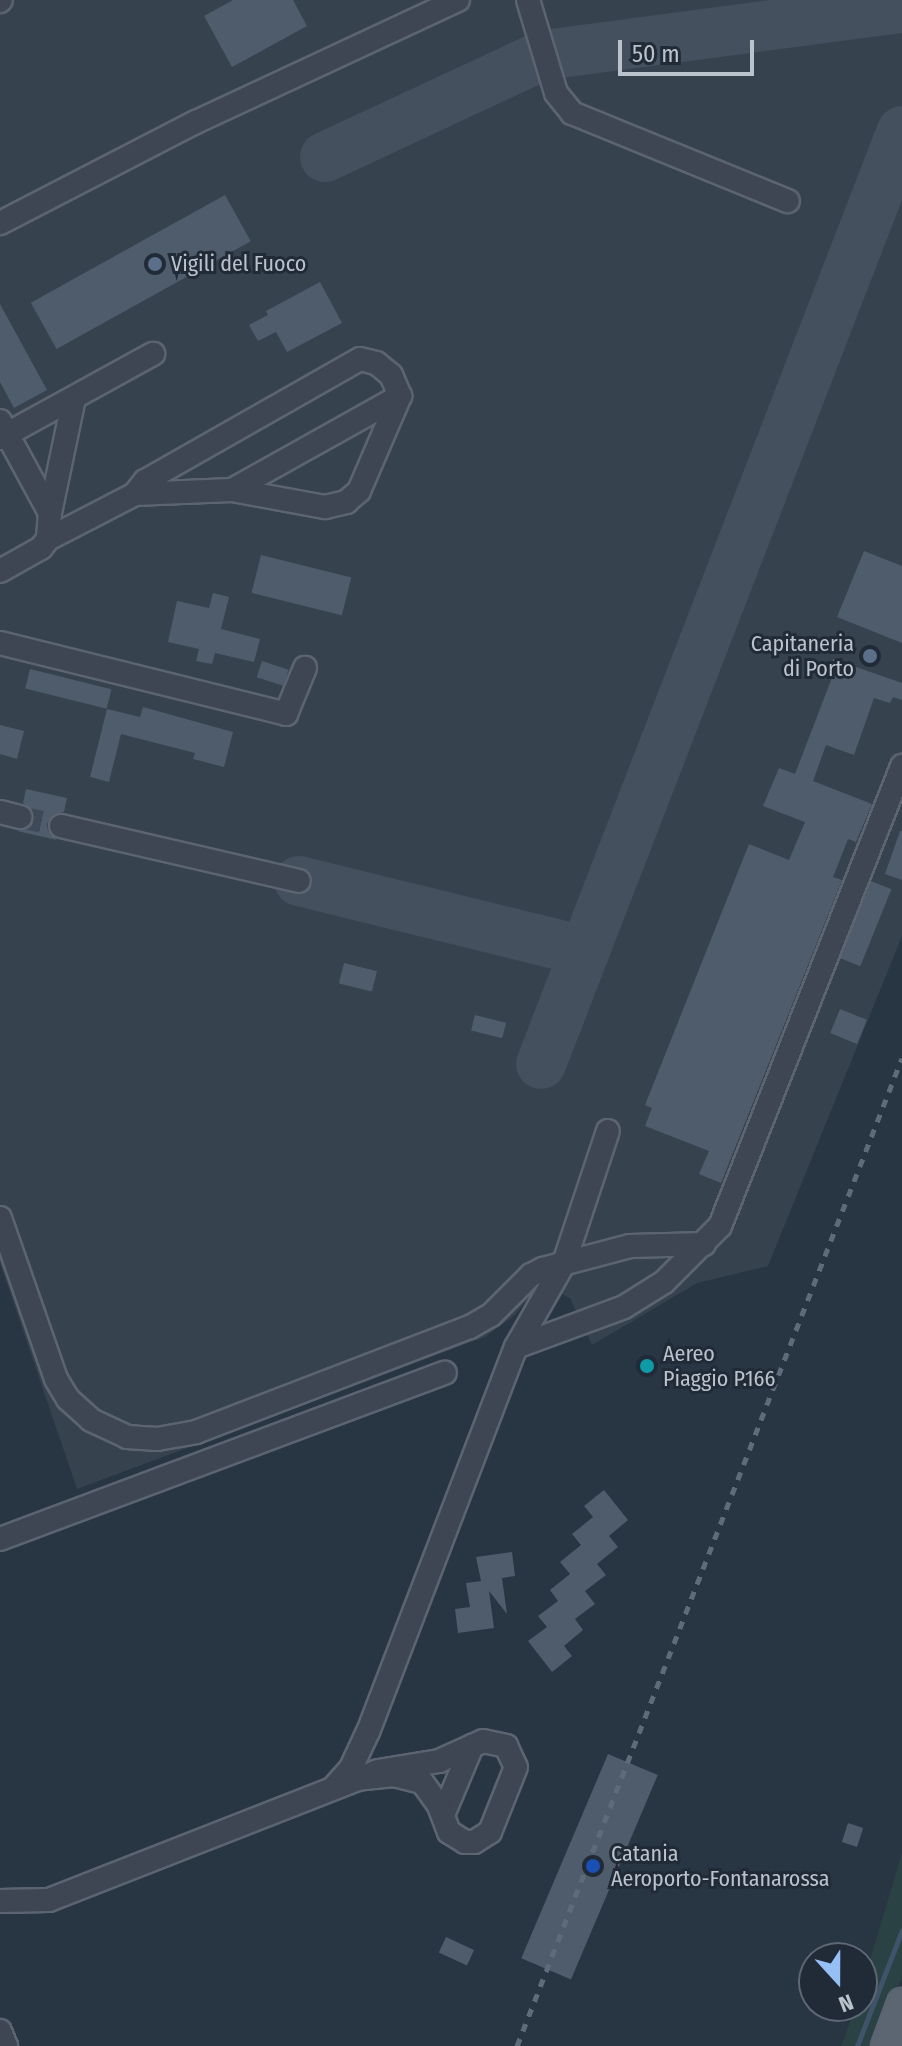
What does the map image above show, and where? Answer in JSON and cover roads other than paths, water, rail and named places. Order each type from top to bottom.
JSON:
[{"type":"main road","points":[[886,2046],[902,2003]]},
{"type":"street","points":[[0,230],[196,122],[458,0]]},
{"type":"street","points":[[528,0],[556,93],[572,113],[788,201]]},
{"type":"street","points":[[0,223],[95,176]]},
{"type":"street","points":[[50,513],[2,431],[74,398],[153,354]]},
{"type":"street","points":[[0,571],[41,548],[48,539],[135,494],[232,490],[325,507],[346,502],[359,491],[400,396],[391,375],[376,363],[360,359],[145,481],[135,494]]},
{"type":"street","points":[[232,490],[400,396]]},
{"type":"street","points":[[48,539],[50,513],[74,398]]},
{"type":"street","points":[[0,643],[286,714],[305,668]]},
{"type":"street","points":[[516,1347],[624,1307],[664,1282],[720,1226],[902,766]]},
{"type":"street","points":[[61,826],[299,881]]},
{"type":"street","points":[[331,1789],[351,1768],[368,1732],[516,1347],[564,1263],[608,1131]]},
{"type":"street","points":[[0,1218],[56,1379],[68,1399],[91,1420],[127,1437],[157,1439],[196,1432],[470,1327],[514,1296],[531,1275],[564,1263],[630,1246],[704,1244]]},
{"type":"street","points":[[0,1539],[445,1373]]},
{"type":"street","points":[[0,1901],[49,1900],[331,1789],[358,1779],[394,1766],[439,1761],[472,1746],[495,1741],[513,1756],[516,1767],[490,1832],[483,1839],[465,1842],[449,1832],[431,1792],[410,1776],[358,1779]]},
{"type":"street","points":[[443,1815],[472,1746]]},
{"type":"street","points":[[0,2031],[6,2046]]},
{"type":"waterway","points":[[857,2046],[902,1930]]},
{"type":"tunnel","points":[[20,817],[61,826]]},
{"type":"railway","points":[[517,2046],[902,1058]]},
{"type":"place","name":"Vigili del Fuoco","points":[[155,264]]},
{"type":"place","name":"Capitaneria di Porto","points":[[870,656]]},
{"type":"place","name":"Aereo Piaggio P.166","points":[[647,1366]]},
{"type":"place","name":"Catania Aeroporto-Fontanarossa","points":[[593,1866]]}]
